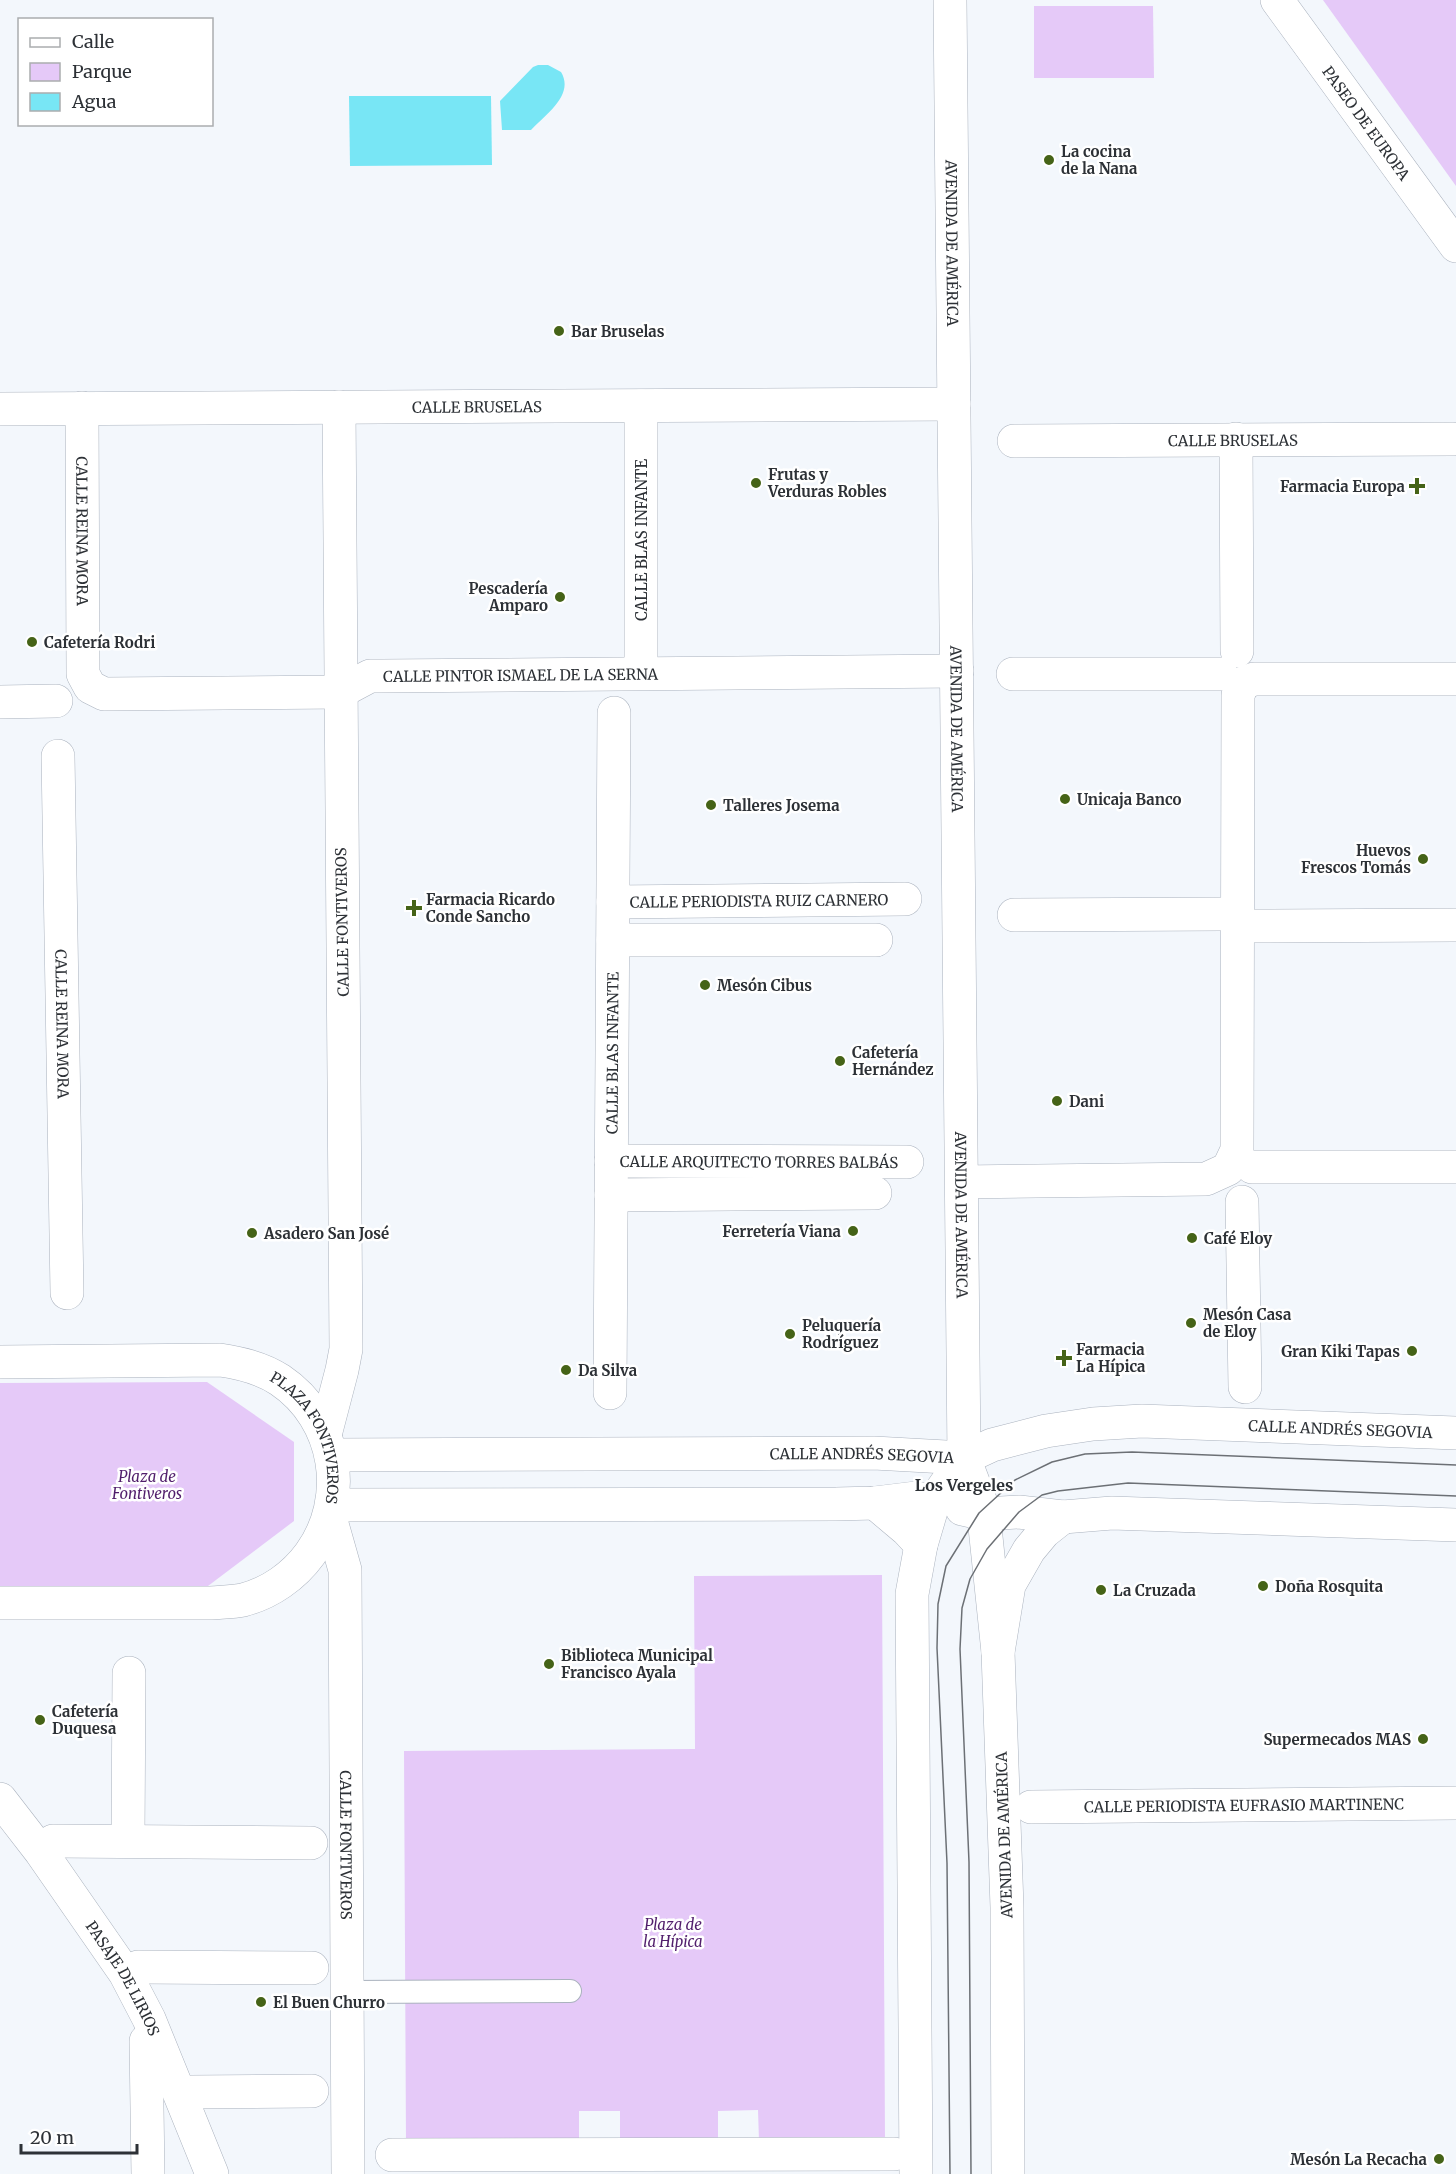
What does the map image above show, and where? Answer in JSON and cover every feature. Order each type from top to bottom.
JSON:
[{"type":"street","name":"AVENIDA DE AMÉRICA","points":[[950,0],[964,1458]]},
{"type":"street","name":"PASEO DE EUROPA","points":[[1277,0],[1456,246]]},
{"type":"street","name":"CALLE BRUSELAS","points":[[0,409],[954,404]]},
{"type":"street","name":"CALLE BLAS INFANTE","points":[[640,406],[641,673]]},
{"type":"street","name":"CALLE FONTIVEROS","points":[[328,1445],[346,1349],[339,407]]},
{"type":"street","name":"CALLE REINA MORA","points":[[82,408],[83,674],[90,687]]},
{"type":"street","name":"CALLE BRUSELAS","points":[[1014,441],[1453,439]]},
{"type":"street","points":[[1236,440],[1233,669],[1238,695],[1238,1150],[1240,1168]]},
{"type":"street","points":[[1013,674],[1233,669],[1254,679],[1456,679]]},
{"type":"street","name":"CALLE PINTOR ISMAEL DE LA SERNA","points":[[90,687],[104,694],[340,692],[370,676],[957,671]]},
{"type":"street","points":[[0,702],[56,701]]},
{"type":"street","name":"CALLE BLAS INFANTE","points":[[610,1393],[614,713]]},
{"type":"street","name":"CALLE REINA MORA","points":[[58,756],[67,1293]]},
{"type":"street","name":"CALLE PERIODISTA RUIZ CARNERO","points":[[613,902],[905,899]]},
{"type":"street","points":[[1014,915],[1221,914]]},
{"type":"street","points":[[1251,926],[1454,925]]},
{"type":"street","points":[[612,940],[876,940]]},
{"type":"street","name":"CALLE ARQUITECTO TORRES BALBÁS","points":[[611,1161],[907,1162]]},
{"type":"street","points":[[962,1182],[1206,1179],[1240,1168],[1456,1167]]},
{"type":"street","points":[[611,1195],[876,1193]]},
{"type":"street","points":[[1242,1202],[1245,1387]]},
{"type":"street","name":"PLAZA FONTIVEROS","points":[[0,1362],[220,1360],[259,1369],[281,1381],[299,1396],[312,1412],[328,1445],[334,1489],[331,1511],[320,1541],[305,1561],[289,1577],[266,1592],[244,1600],[211,1603],[0,1603]]},
{"type":"street","name":"CALLE ANDRÉS SEGOVIA","points":[[328,1445],[874,1454],[964,1458],[992,1445],[1046,1431],[1093,1424],[1142,1421],[1456,1433]]},
{"type":"street","points":[[393,2155],[905,2164],[912,1594],[921,1545],[934,1501],[964,1458]]},
{"type":"street","points":[[964,1458],[983,1508],[998,1652]]},
{"type":"street","points":[[331,1511],[433,1506],[874,1503],[915,1498],[984,1514],[1019,1512],[1064,1517],[1113,1513],[1456,1525]]},
{"type":"street","points":[[874,1503],[907,1530],[921,1545]]},
{"type":"street","name":"CALLE FONTIVEROS","points":[[331,1511],[345,1570],[348,2174]]},
{"type":"street","name":"AVENIDA DE AMÉRICA","points":[[1008,2174],[1007,1907],[998,1652],[1010,1586],[1029,1550],[1044,1532],[1064,1517]]},
{"type":"street","points":[[129,1673],[129,1841]]},
{"type":"street","name":"PASAJE DE LIRIOS","points":[[0,1799],[41,1852],[126,1973],[149,2019],[212,2174]]},
{"type":"street","name":"CALLE PERIODISTA EUFRASIO MARTINENC","points":[[1031,1807],[1456,1803]]},
{"type":"street","points":[[53,1841],[311,1843]]},
{"type":"street","points":[[138,1967],[312,1968]]},
{"type":"street","name":"PASAJE DE LIRIOS","points":[[146,2041],[148,2174]]},
{"type":"street","points":[[191,2091],[312,2091]]},
{"type":"lane","points":[[347,1992],[570,1991]]},
{"type":"green space","points":[[1323,0],[1456,0],[1456,186]]},
{"type":"green space","points":[[1034,6],[1153,6],[1154,78],[1034,78]]},
{"type":"green space","name":"Plaza de Fontiveros","points":[[207,1382],[294,1442],[294,1521],[208,1586],[0,1587],[0,1383]]},
{"type":"green space","name":"Plaza de la Hípica","points":[[882,1575],[885,2140],[759,2141],[758,2110],[718,2111],[718,2142],[620,2142],[620,2111],[579,2111],[579,2143],[406,2144],[404,1751],[695,1749],[694,1576]]},
{"type":"water","points":[[548,65],[561,72],[564,89],[561,97],[531,130],[502,130],[500,101],[533,67]]},
{"type":"water","points":[[349,96],[491,96],[492,165],[350,166]]},
{"type":"tram line","points":[[950,2174],[947,1863],[937,1648],[938,1604],[946,1566],[979,1513],[1015,1480],[1052,1462],[1085,1454],[1132,1452],[1456,1465]]},
{"type":"tram line","points":[[971,2174],[969,1862],[960,1649],[962,1608],[970,1579],[987,1549],[1019,1512],[1042,1495],[1128,1483],[1456,1496]]},
{"type":"place","name":"La cocina de la Nana","points":[[1049,160]]},
{"type":"place","name":"Bar Bruselas","points":[[559,331]]},
{"type":"place","name":"Frutas y Verduras Robles","points":[[756,483]]},
{"type":"place","name":"Farmacia Europa","points":[[1417,486]]},
{"type":"place","name":"Pescadería Amparo","points":[[560,597]]},
{"type":"place","name":"Cafetería Rodri","points":[[32,642]]},
{"type":"place","name":"Unicaja Banco","points":[[1065,799]]},
{"type":"place","name":"Talleres Josema","points":[[711,805]]},
{"type":"place","name":"Huevos Frescos Tomás","points":[[1423,859]]},
{"type":"place","name":"Farmacia Ricardo Conde Sancho","points":[[414,908]]},
{"type":"place","name":"Mesón Cibus","points":[[705,985]]},
{"type":"place","name":"Cafetería Hernández","points":[[840,1061]]},
{"type":"place","name":"Dani","points":[[1057,1101]]},
{"type":"place","name":"Ferretería Viana","points":[[853,1231]]},
{"type":"place","name":"Asadero San José","points":[[252,1233]]},
{"type":"place","name":"Café Eloy","points":[[1192,1238]]},
{"type":"place","name":"Mesón Casa de Eloy","points":[[1191,1323]]},
{"type":"place","name":"Peluquería Rodríguez","points":[[790,1334]]},
{"type":"place","name":"Gran Kiki Tapas","points":[[1412,1351]]},
{"type":"place","name":"Farmacia La Hípica","points":[[1064,1358]]},
{"type":"place","name":"Da Silva","points":[[566,1370]]},
{"type":"place","name":"Doña Rosquita","points":[[1263,1586]]},
{"type":"place","name":"La Cruzada","points":[[1101,1590]]},
{"type":"place","name":"Biblioteca Municipal Francisco Ayala","points":[[549,1664]]},
{"type":"place","name":"Cafetería Duquesa","points":[[40,1720]]},
{"type":"place","name":"Supermecados MAS","points":[[1423,1739]]},
{"type":"place","name":"El Buen Churro","points":[[261,2002]]},
{"type":"place","name":"Mesón La Recacha","points":[[1439,2159]]},
{"type":"district","name":"Los Vergeles","points":[[964,1485]]}]
